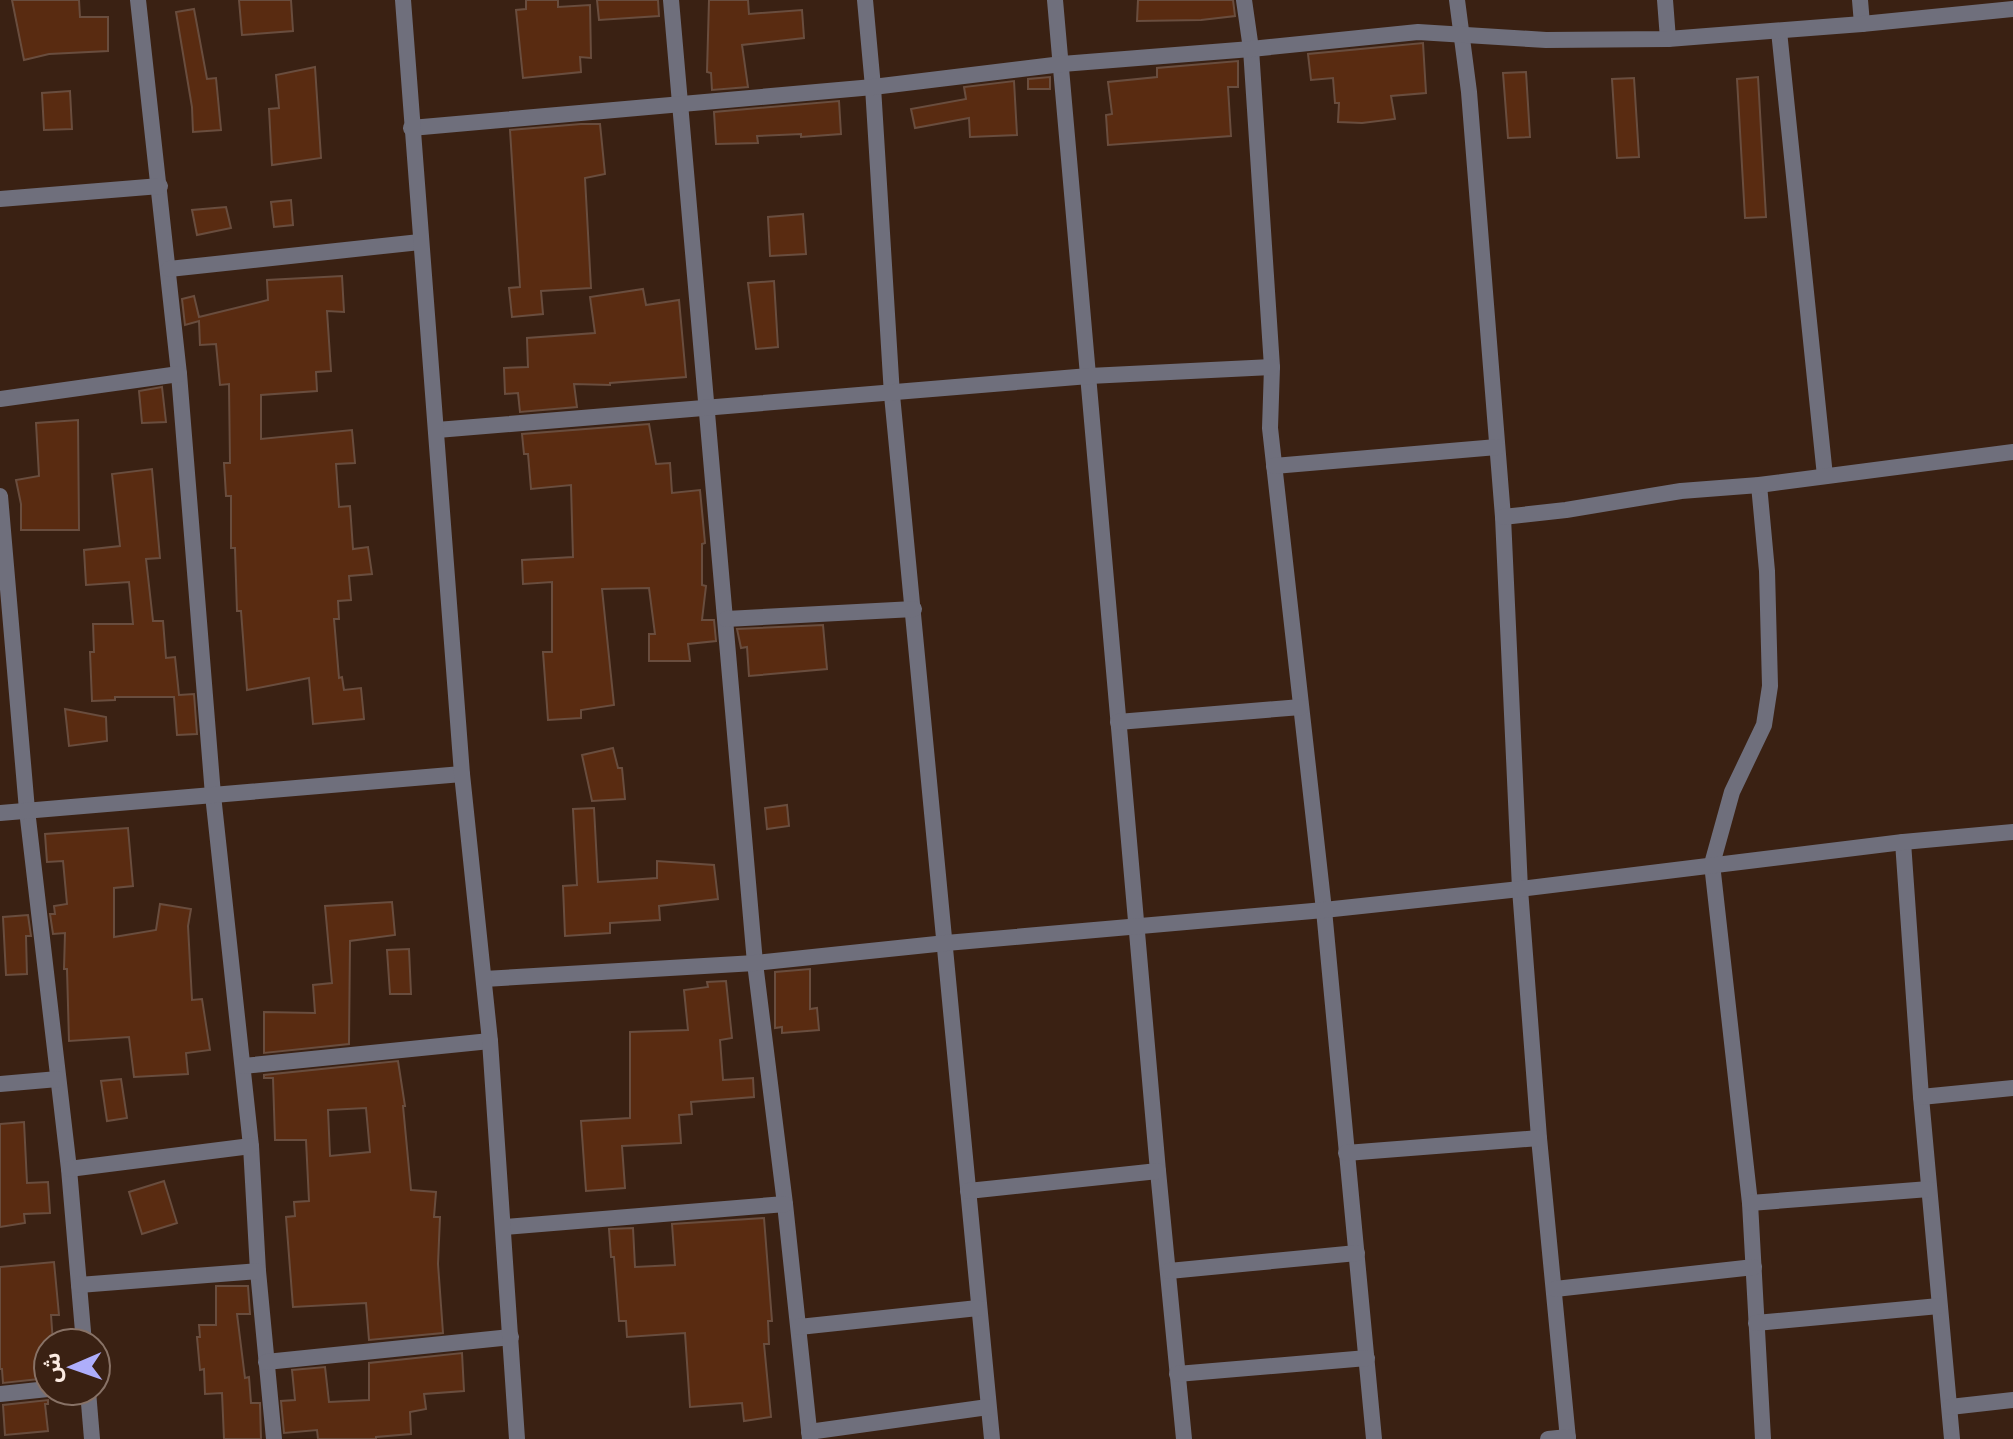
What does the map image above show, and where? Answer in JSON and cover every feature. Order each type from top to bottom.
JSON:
[{"type":"street","points":[[138,0],[179,374],[213,795],[251,1146],[258,1271],[274,1439]]},
{"type":"street","points":[[403,0],[462,774],[490,1041],[517,1439]]},
{"type":"street","points":[[671,0],[755,963],[785,1204],[809,1436],[988,1407]]},
{"type":"street","points":[[865,0],[892,395],[992,1439]]},
{"type":"street","points":[[1055,0],[1184,1439]]},
{"type":"street","points":[[1244,0],[1251,49],[1272,367],[1270,428],[1324,910],[1374,1439]]},
{"type":"street","points":[[1457,0],[1469,92],[1503,517],[1520,889],[1539,1138],[1568,1438],[1548,1439]]},
{"type":"street","points":[[1665,0],[1668,39]]},
{"type":"street","points":[[1860,0],[1862,24]]},
{"type":"street","points":[[411,128],[873,87],[1062,64],[1418,32],[1546,40],[1668,39],[2013,9]]},
{"type":"street","points":[[1779,31],[1825,476]]},
{"type":"street","points":[[0,199],[160,186]]},
{"type":"street","points":[[169,269],[420,242]]},
{"type":"street","points":[[437,430],[892,395],[1089,376],[1272,367]]},
{"type":"street","points":[[0,399],[179,374]]},
{"type":"street","points":[[1274,466],[1497,447]]},
{"type":"street","points":[[1503,517],[1681,491],[1759,485],[2013,452],[2013,460]]},
{"type":"street","points":[[1759,485],[1767,571],[1770,686],[1764,725],[1732,792],[1712,864],[1750,1203],[1763,1439]]},
{"type":"street","points":[[0,496],[27,810],[69,1169],[83,1327]]},
{"type":"street","points":[[726,619],[914,609]]},
{"type":"street","points":[[1118,722],[1301,707]]},
{"type":"street","points":[[0,813],[462,774]]},
{"type":"street","points":[[484,979],[755,963],[1324,910],[1903,842],[2013,832]]},
{"type":"street","points":[[1903,842],[1921,1097],[1952,1439]]},
{"type":"street","points":[[243,1066],[490,1041]]},
{"type":"street","points":[[0,1084],[58,1079]]},
{"type":"street","points":[[1921,1097],[2013,1088]]},
{"type":"street","points":[[1346,1153],[1539,1138]]},
{"type":"street","points":[[69,1169],[251,1146]]},
{"type":"street","points":[[968,1191],[1158,1171]]},
{"type":"street","points":[[1750,1203],[1929,1189]]},
{"type":"street","points":[[504,1227],[785,1204]]},
{"type":"street","points":[[1169,1271],[1357,1253]]},
{"type":"street","points":[[1555,1289],[1754,1267]]},
{"type":"street","points":[[79,1285],[258,1271]]},
{"type":"street","points":[[1756,1323],[1939,1306]]},
{"type":"street","points":[[799,1327],[978,1308]]},
{"type":"street","points":[[266,1362],[511,1337]]},
{"type":"street","points":[[1177,1374],[1367,1358]]},
{"type":"street","points":[[0,1394],[32,1391]]},
{"type":"street","points":[[1950,1407],[2013,1400]]},
{"type":"street","points":[[89,1407],[92,1439]]},
{"type":"building","points":[[12,0],[79,0],[80,17],[108,17],[108,51],[49,54],[24,60]]},
{"type":"building","points":[[239,0],[291,0],[293,31],[242,35]]},
{"type":"building","points":[[526,0],[558,0],[558,7],[590,5],[591,58],[580,57],[581,72],[523,78],[516,10],[526,9]]},
{"type":"building","points":[[597,0],[658,0],[659,16],[599,20]]},
{"type":"building","points":[[709,0],[748,0],[749,14],[802,10],[804,38],[742,45],[748,87],[712,90],[711,73],[707,72]]},
{"type":"building","points":[[1138,0],[1233,0],[1235,16],[1137,21]]},
{"type":"building","points":[[194,9],[207,79],[216,78],[221,130],[193,132],[192,107],[176,12]]},
{"type":"building","points":[[1423,43],[1426,93],[1391,96],[1395,119],[1338,122],[1339,103],[1335,103],[1333,78],[1311,80],[1308,54]]},
{"type":"building","points":[[1238,61],[1238,87],[1228,87],[1231,136],[1108,145],[1106,115],[1112,114],[1108,82],[1157,77],[1157,68]]},
{"type":"building","points":[[315,67],[321,158],[272,165],[269,109],[279,108],[276,75]]},
{"type":"building","points":[[1526,72],[1530,137],[1508,138],[1503,73]]},
{"type":"building","points":[[1050,77],[1050,89],[1028,89],[1028,79]]},
{"type":"building","points":[[1758,77],[1766,217],[1745,218],[1737,79]]},
{"type":"building","points":[[1634,78],[1639,157],[1617,158],[1612,79]]},
{"type":"building","points":[[1014,81],[1017,135],[970,137],[969,118],[915,128],[911,109],[966,99],[964,87]]},
{"type":"building","points":[[70,91],[72,129],[44,130],[42,93]]},
{"type":"building","points":[[839,101],[841,134],[757,136],[758,143],[716,144],[714,112]]},
{"type":"building","points":[[600,124],[605,174],[585,178],[591,288],[541,291],[543,314],[512,317],[509,288],[520,287],[510,130]]},
{"type":"building","points":[[291,200],[293,225],[274,227],[271,202]]},
{"type":"building","points":[[226,207],[231,228],[197,235],[192,210]]},
{"type":"building","points":[[803,214],[806,254],[770,256],[768,217]]},
{"type":"building","points":[[342,276],[344,312],[327,311],[331,371],[316,372],[317,391],[261,395],[261,439],[352,430],[355,463],[336,464],[339,507],[350,506],[353,549],[368,547],[372,574],[349,576],[351,600],[338,601],[339,619],[334,619],[339,678],[342,677],[344,690],[361,688],[364,719],[313,724],[309,678],[247,690],[241,611],[237,611],[235,548],[231,548],[231,496],[226,496],[224,463],[230,463],[229,384],[220,385],[216,344],[200,345],[199,321],[185,325],[182,299],[194,296],[199,317],[268,300],[267,280]]},
{"type":"building","points":[[774,281],[778,347],[756,349],[748,283]]},
{"type":"building","points":[[643,289],[646,305],[679,300],[686,377],[610,385],[574,384],[577,407],[520,412],[518,393],[505,394],[504,368],[528,367],[527,338],[595,333],[590,297]]},
{"type":"building","points":[[162,387],[166,422],[142,423],[139,391]]},
{"type":"building","points":[[78,420],[79,530],[21,530],[21,504],[16,480],[39,476],[36,423]]},
{"type":"building","points":[[649,424],[656,464],[670,463],[672,493],[700,490],[705,543],[702,544],[702,585],[706,586],[702,620],[714,620],[716,641],[688,644],[690,661],[649,661],[649,634],[655,634],[649,588],[602,589],[614,705],[581,710],[581,718],[548,720],[543,652],[552,652],[552,582],[523,584],[522,560],[573,557],[571,485],[531,489],[528,454],[524,454],[522,434]]},
{"type":"building","points":[[152,469],[160,558],[146,559],[153,621],[163,621],[166,658],[175,657],[179,695],[194,694],[197,734],[177,735],[174,697],[115,697],[115,700],[92,701],[90,652],[94,652],[93,624],[133,624],[129,582],[86,585],[84,550],[120,546],[112,474]]},
{"type":"building","points":[[823,625],[827,669],[749,676],[747,647],[741,648],[737,629]]},
{"type":"building","points":[[65,709],[106,717],[107,741],[69,746]]},
{"type":"building","points":[[613,748],[618,768],[622,768],[625,799],[592,801],[582,755]]},
{"type":"building","points":[[787,805],[789,826],[767,829],[765,808]]},
{"type":"building","points":[[594,808],[598,882],[657,878],[657,861],[714,865],[718,899],[659,906],[660,920],[610,923],[610,933],[565,936],[563,886],[577,885],[573,809]]},
{"type":"building","points":[[128,828],[133,886],[114,888],[114,937],[156,930],[160,904],[191,909],[188,926],[192,1000],[202,999],[210,1050],[186,1053],[188,1074],[134,1077],[129,1037],[69,1041],[65,933],[53,934],[50,914],[55,914],[54,906],[67,904],[63,861],[47,862],[45,834]]},
{"type":"building","points":[[392,902],[395,935],[350,941],[349,1044],[264,1053],[264,1012],[315,1013],[313,985],[332,983],[325,906]]},
{"type":"building","points":[[28,915],[31,936],[26,936],[27,974],[6,975],[3,917]]},
{"type":"building","points":[[409,949],[411,994],[390,994],[387,950]]},
{"type":"building","points":[[810,969],[810,1009],[817,1008],[819,1030],[782,1033],[782,1027],[775,1028],[775,972]]},
{"type":"building","points":[[726,981],[732,1038],[720,1040],[723,1080],[753,1078],[754,1097],[691,1102],[692,1114],[679,1115],[681,1143],[622,1146],[625,1188],[586,1191],[581,1121],[630,1118],[630,1032],[688,1030],[684,990],[708,987],[707,982]]},
{"type":"building","points":[[398,1061],[405,1106],[411,1190],[436,1192],[434,1217],[440,1217],[438,1264],[443,1333],[369,1340],[366,1303],[293,1307],[286,1217],[295,1216],[294,1202],[309,1201],[306,1140],[275,1140],[273,1078],[264,1078],[264,1075]],"holes":[[[366,1108],[370,1152],[330,1156],[328,1110]]]},
{"type":"building","points":[[121,1079],[127,1118],[107,1121],[101,1081]]},
{"type":"building","points":[[24,1122],[27,1183],[48,1182],[50,1213],[24,1214],[25,1223],[0,1227],[0,1124]]},
{"type":"building","points":[[164,1181],[177,1223],[142,1234],[129,1192]]},
{"type":"building","points":[[764,1218],[772,1321],[768,1321],[769,1344],[764,1344],[771,1417],[744,1421],[742,1403],[690,1407],[685,1333],[627,1337],[626,1321],[619,1321],[609,1229],[633,1228],[635,1267],[675,1265],[672,1224]]},
{"type":"building","points":[[54,1262],[59,1315],[51,1315],[52,1327],[32,1327],[32,1380],[3,1383],[0,1369],[0,1267]]},
{"type":"building","points":[[216,1286],[248,1286],[250,1314],[237,1314],[251,1403],[260,1403],[261,1439],[224,1439],[222,1393],[205,1394],[204,1369],[200,1370],[197,1337],[200,1337],[199,1325],[216,1325]]},
{"type":"building","points":[[462,1353],[464,1391],[424,1394],[426,1409],[410,1412],[411,1434],[376,1439],[318,1439],[317,1430],[284,1433],[281,1401],[295,1400],[292,1370],[325,1367],[329,1402],[369,1400],[369,1363]]},
{"type":"building","points":[[32,1402],[32,1407],[45,1407],[48,1431],[5,1435],[3,1405]]}]
